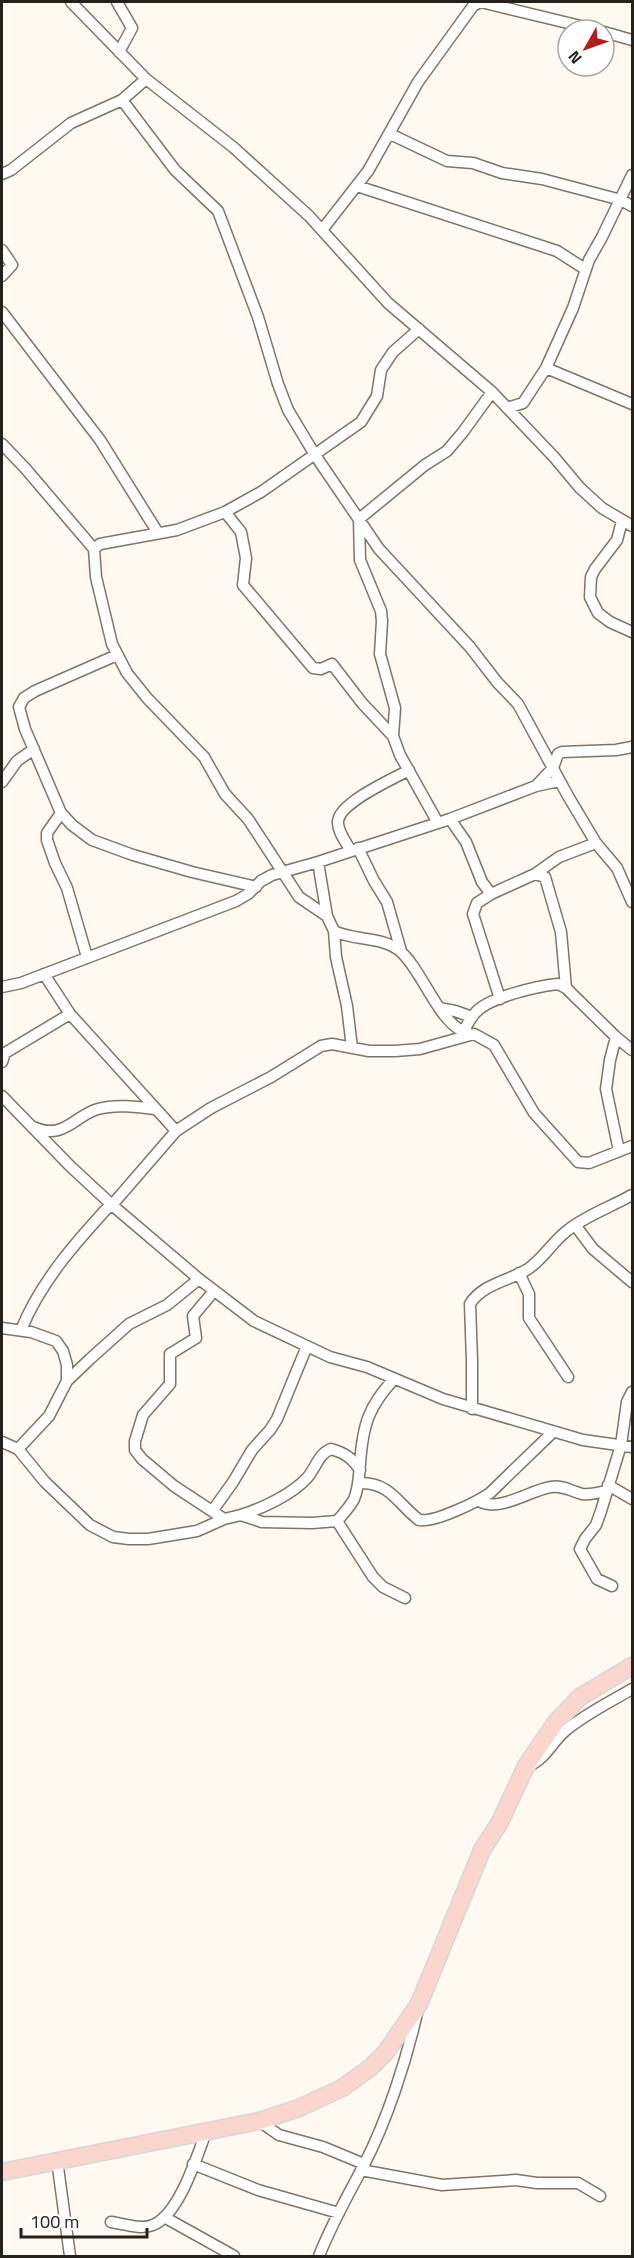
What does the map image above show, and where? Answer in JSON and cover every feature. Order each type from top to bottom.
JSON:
[{"type":"main road","points":[[2,2172],[259,2121],[299,2108],[342,2088],[370,2068],[386,2052],[418,2004],[482,1850],[500,1822],[526,1766],[556,1722],[580,1697],[633,1666]]},
{"type":"street","points":[[71,2],[146,79],[233,147],[322,230],[388,303],[492,392],[580,488],[602,508],[627,524],[595,569],[591,577],[590,597],[592,606],[604,618],[633,632]]},
{"type":"street","points":[[117,2],[132,28],[118,52]]},
{"type":"street","points":[[322,230],[357,186],[390,134],[412,92],[473,6],[480,2],[556,20]]},
{"type":"street","points":[[616,35],[633,40]]},
{"type":"street","points":[[2,174],[12,170],[71,123],[122,100],[146,79]]},
{"type":"street","points":[[122,100],[175,170],[218,211],[258,317],[288,410],[315,455],[379,549],[397,571],[454,629],[512,697],[596,843],[617,868],[633,902]]},
{"type":"street","points":[[390,134],[447,161],[473,164],[507,174],[542,179],[621,200],[633,206]]},
{"type":"street","points":[[507,408],[523,403],[528,398],[546,368],[573,308],[585,269],[633,175]]},
{"type":"street","points":[[357,186],[557,251],[585,269]]},
{"type":"street","points":[[2,250],[12,265],[2,276]]},
{"type":"street","points":[[2,312],[100,440],[158,533]]},
{"type":"street","points":[[94,549],[105,543],[177,530],[225,512],[261,492],[360,422],[377,396],[381,370],[393,352],[419,329]]},
{"type":"street","points":[[546,368],[633,404]]},
{"type":"street","points":[[359,519],[415,472],[447,451],[492,392]]},
{"type":"street","points":[[2,444],[94,549],[96,577],[117,655],[127,673],[147,698],[204,757],[225,794],[248,819],[299,897],[327,916]]},
{"type":"street","points":[[225,512],[241,532],[246,558],[242,581],[245,589],[276,622],[313,668],[321,669],[332,664],[362,703],[393,736],[438,823]]},
{"type":"street","points":[[359,519],[360,560],[381,611],[380,654],[395,708],[393,736]]},
{"type":"street","points":[[117,655],[35,691],[24,698],[19,707],[25,729],[61,813],[72,825],[92,840],[192,872],[256,887]]},
{"type":"street","points":[[536,786],[553,768],[558,754],[562,752],[633,747]]},
{"type":"street","points":[[2,782],[17,761],[34,749]]},
{"type":"street","points":[[409,770],[363,796],[341,813],[338,819],[339,827],[387,902],[401,951],[439,1008],[469,1033],[495,1045],[534,1113],[578,1162],[589,1163],[628,1149],[606,1089],[616,1037]]},
{"type":"street","points":[[2,987],[21,983],[236,901],[266,878],[450,819],[536,786],[559,781]]},
{"type":"street","points":[[61,813],[48,834],[47,840],[54,863],[67,888],[87,957]]},
{"type":"street","points":[[450,819],[466,842],[482,882],[491,894]]},
{"type":"street","points":[[500,999],[473,914],[477,903],[491,894],[541,873],[559,857],[596,843]]},
{"type":"street","points":[[318,862],[327,916],[334,931],[336,957],[347,1006],[352,1048]]},
{"type":"street","points":[[541,873],[561,932],[566,988]]},
{"type":"street","points":[[334,931],[353,938],[375,940],[401,951]]},
{"type":"street","points":[[44,974],[70,1014],[176,1131]]},
{"type":"street","points":[[469,1033],[472,1017],[477,1010],[500,999],[558,984],[566,988],[616,1037],[633,1050]]},
{"type":"street","points":[[439,1008],[472,1017]]},
{"type":"street","points":[[2,1062],[5,1053],[70,1014]]},
{"type":"street","points":[[21,1330],[42,1289],[61,1261],[176,1131],[211,1108],[271,1077],[321,1046],[332,1044],[395,1052],[412,1050],[469,1033]]},
{"type":"street","points":[[2,1096],[112,1205],[199,1279],[254,1321],[330,1358],[367,1367],[443,1400],[601,1444],[633,1447]]},
{"type":"street","points":[[30,1125],[39,1130],[50,1131],[73,1124],[97,1109],[133,1107],[155,1109]]},
{"type":"street","points":[[471,1408],[470,1304],[479,1293],[539,1260],[556,1240],[575,1225],[633,1195]]},
{"type":"street","points":[[575,1225],[593,1249],[633,1281]]},
{"type":"street","points":[[519,1273],[529,1294],[529,1318],[568,1377]]},
{"type":"street","points":[[18,1449],[49,1416],[67,1382],[129,1324],[167,1305],[199,1279]]},
{"type":"street","points":[[214,1291],[193,1316],[196,1338],[170,1354],[170,1384],[143,1415],[135,1441],[135,1450],[142,1460],[174,1486],[224,1519]]},
{"type":"street","points":[[2,1328],[21,1330],[56,1341],[60,1345],[67,1365],[67,1382]]},
{"type":"street","points":[[213,1510],[252,1450],[278,1419],[307,1346]]},
{"type":"street","points":[[241,1515],[262,1521],[312,1523],[336,1521],[354,1499],[360,1470],[362,1443],[371,1409],[378,1396],[394,1379]]},
{"type":"street","points":[[612,1586],[597,1579],[580,1549],[596,1525],[621,1445],[627,1402],[633,1392]]},
{"type":"street","points":[[358,1483],[370,1482],[385,1488],[419,1520],[426,1521],[479,1501],[553,1432]]},
{"type":"street","points":[[2,1442],[18,1449],[45,1482],[90,1525],[113,1537],[129,1539],[148,1539],[197,1531],[224,1519],[254,1511],[295,1489],[309,1476],[321,1456],[332,1449],[343,1452],[360,1470]]},
{"type":"street","points":[[479,1501],[491,1505],[561,1486],[590,1494],[607,1488],[633,1499]]},
{"type":"street","points":[[336,1521],[373,1577],[383,1587],[405,1598]]},
{"type":"street","points":[[526,1766],[541,1759],[566,1730],[633,1689]]},
{"type":"street","points":[[319,2256],[363,2167],[401,2073],[413,2034],[418,2004]]},
{"type":"street","points":[[259,2121],[279,2135],[323,2147],[363,2167],[442,2185],[516,2180],[537,2183],[578,2183],[600,2196]]},
{"type":"street","points":[[111,2222],[137,2227],[148,2226],[164,2217],[181,2191],[206,2132]]},
{"type":"street","points":[[57,2160],[70,2256]]},
{"type":"street","points":[[193,2164],[258,2190],[339,2213]]},
{"type":"street","points":[[164,2217],[234,2256]]}]
